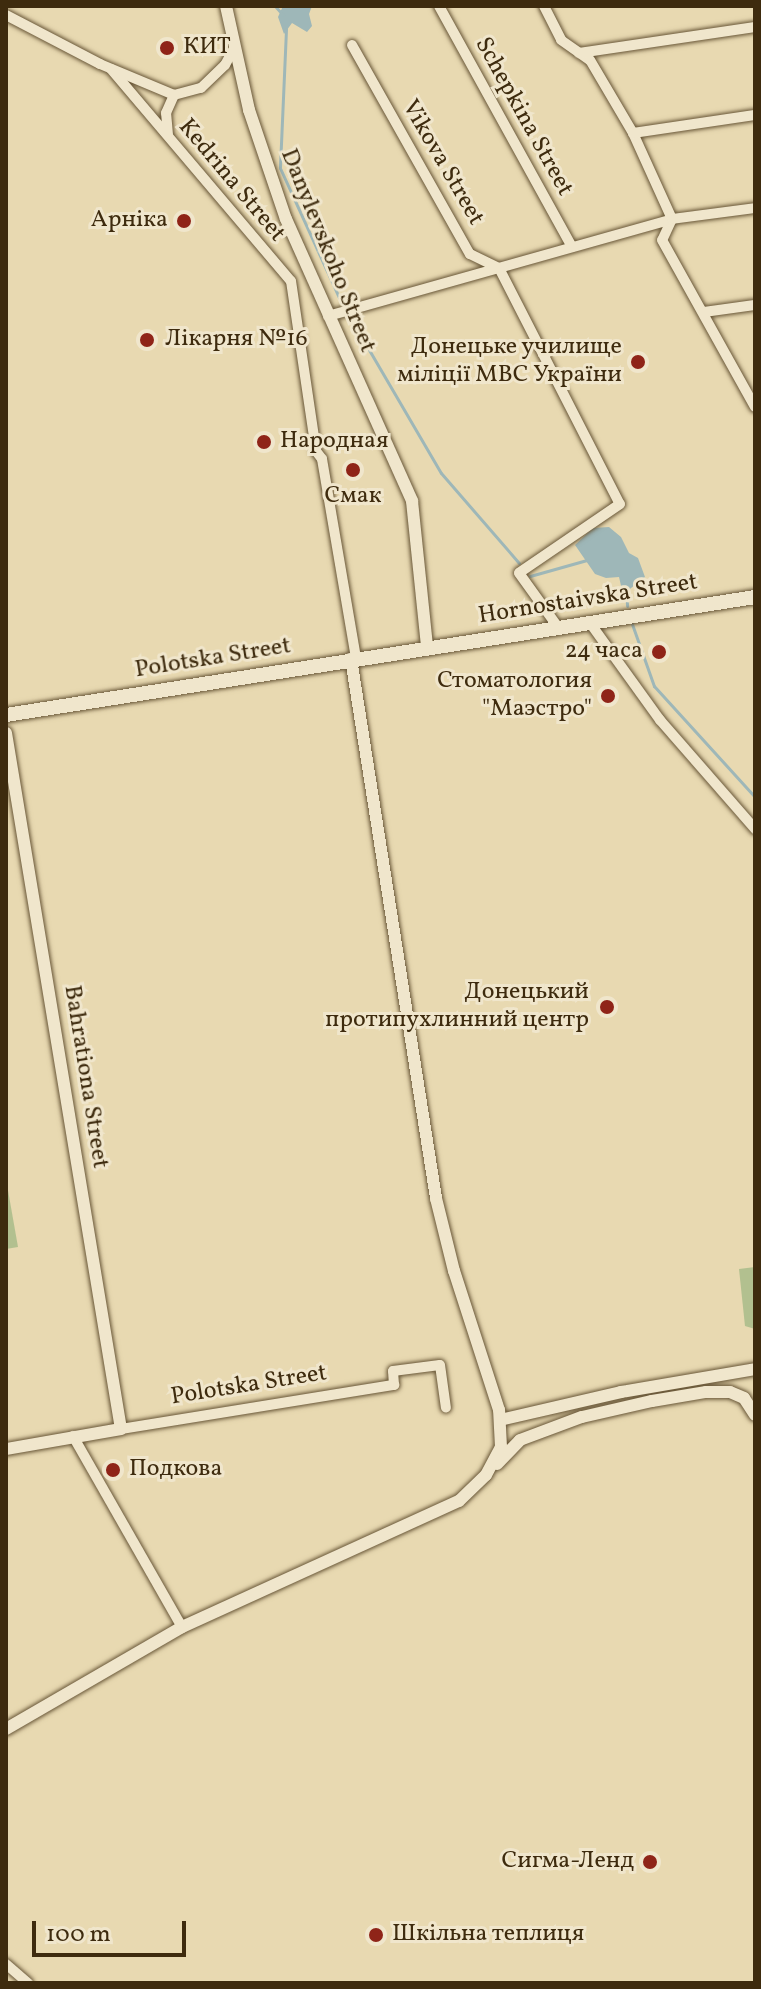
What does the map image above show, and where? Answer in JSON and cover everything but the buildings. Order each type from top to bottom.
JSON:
[{"type":"main road","name":"Hornostaivska Street","points":[[427,646],[755,597]]},
{"type":"main road","name":"Polotska Street","points":[[6,715],[427,646]]},
{"type":"street","name":"Danylevskoho Street","points":[[226,6],[233,50],[268,169],[328,316],[412,501],[427,646]]},
{"type":"street","name":"Schepkina Street","points":[[439,6],[572,247]]},
{"type":"street","points":[[544,6],[561,40],[577,54],[590,60],[633,133],[672,219],[662,240],[754,404]]},
{"type":"street","name":"Kedrina Street","points":[[6,15],[111,69],[174,95],[201,88],[225,65],[233,50]]},
{"type":"street","points":[[577,54],[755,27]]},
{"type":"street","name":"Vikova Street","points":[[352,45],[470,254],[499,268]]},
{"type":"street","name":"Kedrina Street","points":[[111,69],[291,281],[316,451],[322,459],[354,658]]},
{"type":"street","points":[[169,139],[166,113],[174,95]]},
{"type":"street","points":[[633,133],[755,115]]},
{"type":"street","points":[[328,316],[672,219],[755,208]]},
{"type":"street","points":[[499,268],[620,504],[519,573],[558,627]]},
{"type":"street","points":[[704,312],[755,305]]},
{"type":"street","points":[[590,623],[660,720],[755,829]]},
{"type":"street","points":[[354,658],[436,1198],[500,1420],[501,1447],[486,1475]]},
{"type":"street","name":"Bahrationa Street","points":[[6,733],[121,1429]]},
{"type":"street","name":"Polotska Street","points":[[6,1449],[394,1385],[393,1371],[440,1365],[446,1408]]},
{"type":"street","points":[[500,1420],[621,1392],[755,1369]]},
{"type":"street","points":[[6,1729],[182,1627],[459,1501],[520,1440],[582,1417],[706,1392],[730,1392],[744,1398],[755,1415]]},
{"type":"street","points":[[73,1436],[182,1627]]},
{"type":"street","points":[[6,1964],[28,1983]]},
{"type":"green space","points":[[6,1179],[18,1247],[6,1249]]},
{"type":"green space","points":[[755,1267],[755,1329],[745,1326],[739,1269]]},
{"type":"water","points":[[283,6],[312,6],[309,14],[312,26],[307,32],[292,23],[284,34],[278,17]]},
{"type":"water","points":[[609,527],[621,537],[629,553],[638,558],[645,577],[626,592],[622,590],[619,577],[606,578],[595,574],[575,545],[593,528]]},
{"type":"waterway","points":[[275,6],[283,15]]},
{"type":"waterway","points":[[286,29],[280,168],[342,304]]},
{"type":"waterway","points":[[351,319],[441,473],[519,563]]},
{"type":"waterway","points":[[530,576],[587,560]]},
{"type":"waterway","points":[[626,590],[627,606]]},
{"type":"waterway","points":[[632,624],[654,686],[755,797]]},
{"type":"place","name":"КИТ","points":[[167,48]]},
{"type":"place","name":"Арніка","points":[[184,221]]},
{"type":"place","name":"Лікарня №16","points":[[147,340]]},
{"type":"place","name":"Донецьке училище міліції МВС України","points":[[638,362]]},
{"type":"place","name":"Народная","points":[[264,442]]},
{"type":"place","name":"Смак","points":[[353,470]]},
{"type":"place","name":"24 часа","points":[[659,652]]},
{"type":"place","name":"Стоматология \"Маэстро\"","points":[[608,696]]},
{"type":"place","name":"Донецький протипухлинний центр","points":[[607,1007]]},
{"type":"place","name":"Подкова","points":[[113,1470]]},
{"type":"place","name":"Сигма-Ленд","points":[[650,1862]]},
{"type":"place","name":"Шкільна теплиця","points":[[376,1935]]}]
